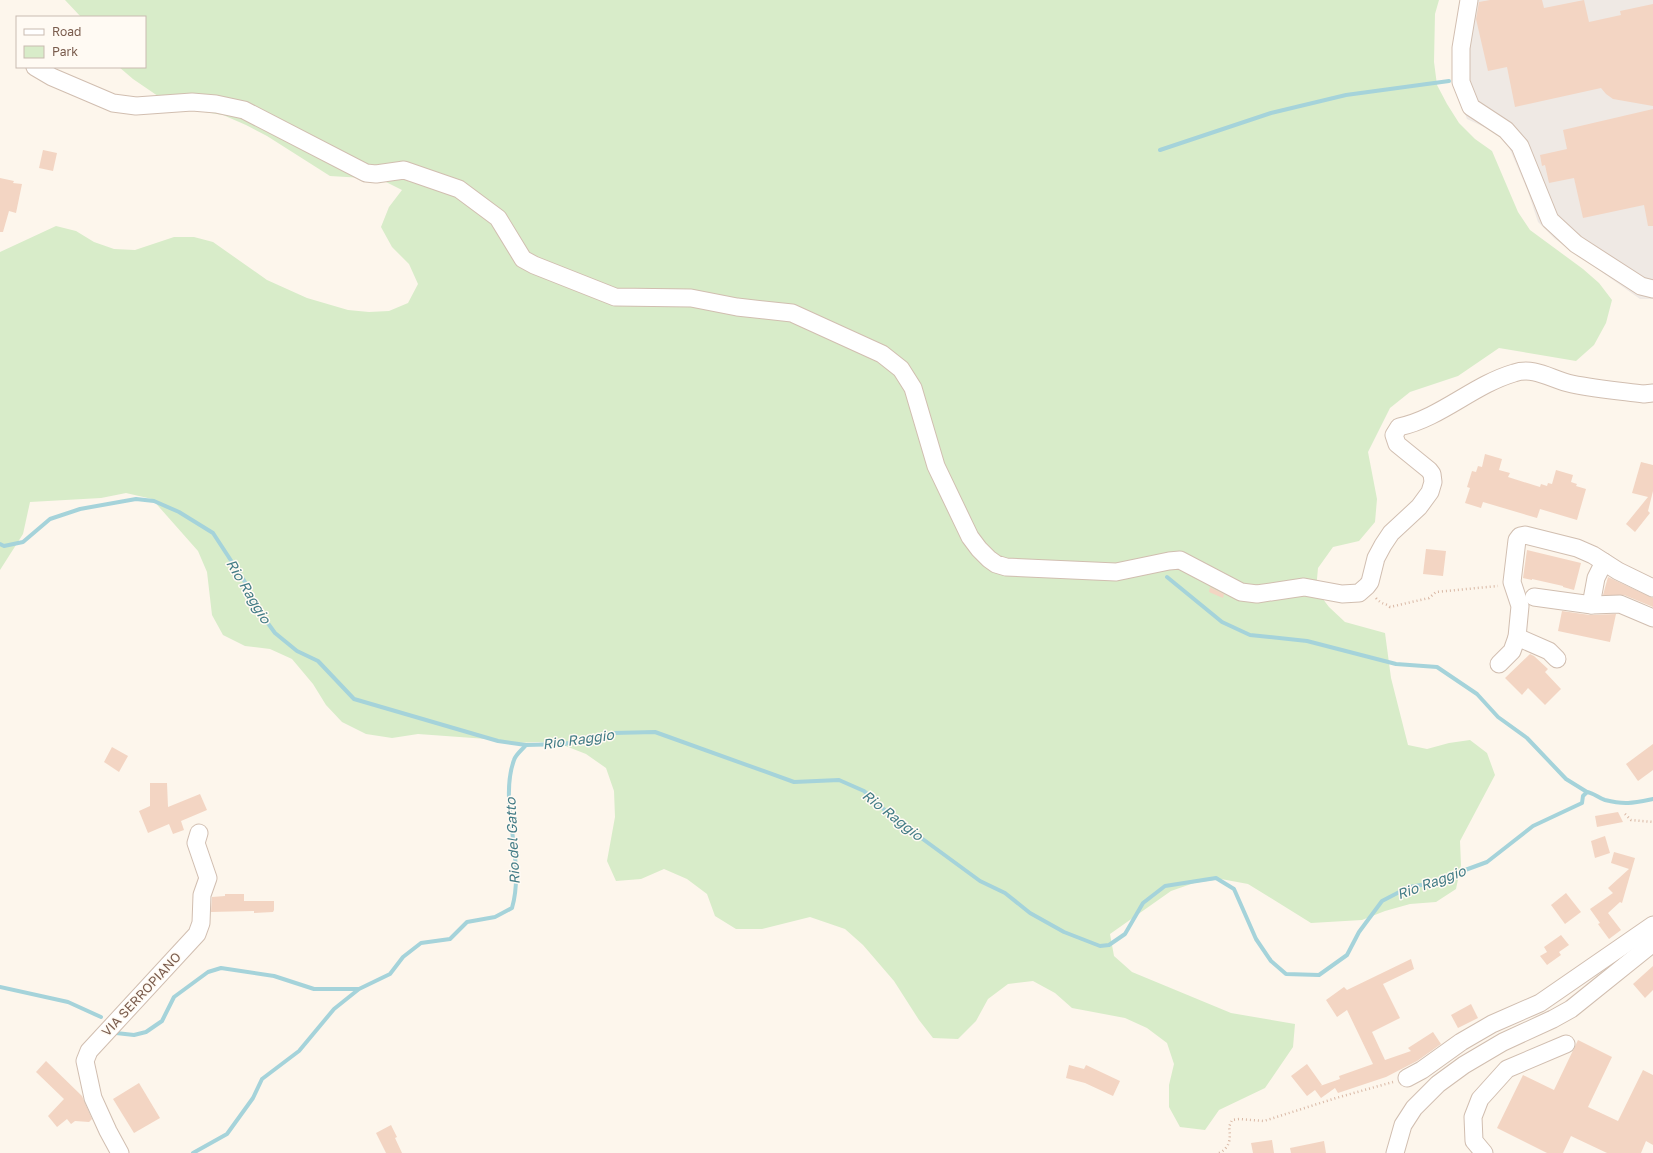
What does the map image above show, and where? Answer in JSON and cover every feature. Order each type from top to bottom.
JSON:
[{"type":"street","points":[[1469,0],[1461,48],[1461,82],[1471,107],[1506,130],[1520,146],[1550,220],[1576,244],[1641,286],[1653,289]]},
{"type":"street","points":[[37,68],[52,77],[113,103],[136,106],[192,102],[216,104],[244,110],[366,173],[376,174],[404,170],[459,189],[498,218],[523,259],[534,265],[615,297],[691,298],[737,307],[792,312],[882,354],[901,370],[913,388],[936,466],[970,537],[979,549],[996,564],[1006,567],[1116,572],[1180,560],[1241,592],[1257,594],[1304,588],[1342,594],[1359,593],[1370,582],[1376,558],[1383,544],[1391,533],[1419,508],[1432,486],[1432,474],[1430,470],[1397,444],[1394,435],[1399,427],[1425,419],[1488,384],[1513,373],[1525,371],[1537,372],[1571,384],[1644,394],[1653,393]]},
{"type":"street","points":[[1499,664],[1512,650],[1517,637],[1520,606],[1513,589],[1512,582],[1517,540],[1520,536],[1525,535],[1577,548],[1594,555],[1618,571],[1653,588]]},
{"type":"street","points":[[1591,605],[1596,578],[1604,562]]},
{"type":"street","points":[[1534,597],[1591,605],[1620,604],[1653,618]]},
{"type":"street","points":[[1517,637],[1549,651],[1557,659]]},
{"type":"street","name":"VIA SERROPIANO","points":[[120,1153],[93,1098],[84,1062],[89,1051],[197,934],[201,923],[202,895],[208,878],[196,843],[199,832]]},
{"type":"street","points":[[1407,1078],[1422,1070],[1461,1042],[1492,1024],[1540,1003],[1653,925]]},
{"type":"street","points":[[1395,1153],[1403,1125],[1414,1108],[1435,1087],[1464,1065],[1503,1042],[1571,1009],[1653,943]]},
{"type":"street","points":[[1484,1153],[1474,1140],[1473,1117],[1480,1099],[1507,1069],[1566,1044]]},
{"type":"street","points":[[1403,1125],[1408,1153]]},
{"type":"path","points":[[1359,593],[1374,596],[1380,603],[1390,607],[1429,598],[1436,592],[1461,588],[1505,585]]},
{"type":"path","points":[[1625,814],[1631,820],[1653,822]]},
{"type":"path","points":[[1219,1153],[1225,1150],[1229,1143],[1229,1127],[1232,1120],[1239,1118],[1264,1121],[1336,1098],[1407,1078]]},
{"type":"shaded area","points":[[1462,0],[1653,0],[1653,299],[1640,299],[1555,239],[1538,222],[1527,189],[1508,145],[1497,133],[1467,119],[1461,102]]},
{"type":"green space","points":[[65,0],[1439,0],[1435,14],[1434,62],[1437,85],[1447,104],[1459,123],[1475,139],[1492,151],[1518,212],[1530,230],[1583,269],[1599,283],[1612,300],[1606,323],[1594,345],[1576,361],[1499,348],[1458,376],[1410,392],[1390,408],[1368,452],[1377,499],[1375,522],[1359,541],[1333,547],[1318,568],[1316,590],[1329,607],[1345,622],[1385,633],[1391,678],[1408,745],[1427,749],[1449,743],[1470,740],[1487,753],[1495,775],[1460,841],[1461,865],[1456,889],[1436,902],[1410,904],[1385,911],[1362,920],[1311,923],[1248,884],[1221,879],[1194,883],[1171,891],[1110,934],[1114,956],[1132,972],[1231,1013],[1295,1024],[1293,1047],[1265,1088],[1219,1110],[1205,1130],[1180,1127],[1169,1107],[1169,1085],[1174,1064],[1167,1043],[1147,1028],[1125,1018],[1072,1008],[1055,993],[1033,981],[1008,984],[988,999],[976,1021],[958,1039],[933,1038],[919,1020],[894,981],[863,945],[845,929],[810,917],[762,929],[736,929],[715,916],[707,894],[687,879],[664,869],[641,879],[616,881],[607,861],[615,817],[614,791],[606,768],[586,754],[563,745],[539,742],[514,743],[487,739],[418,734],[392,738],[366,734],[342,722],[326,705],[313,684],[292,659],[270,649],[245,646],[223,635],[212,615],[207,572],[198,551],[152,499],[126,493],[101,498],[30,502],[23,534],[0,570],[0,252],[56,226],[76,231],[94,242],[114,249],[135,250],[174,237],[194,237],[213,242],[267,280],[307,298],[348,310],[369,312],[389,311],[408,303],[418,284],[409,264],[392,247],[381,227],[389,207],[402,190],[380,179],[330,176],[267,136],[246,125],[223,115],[174,107],[133,79],[120,68],[146,68],[146,16],[80,16]]},
{"type":"building","points":[[1490,0],[1542,0],[1544,8],[1584,0],[1589,22],[1621,15],[1620,11],[1653,4],[1653,106],[1613,99],[1601,88],[1515,107],[1507,67],[1488,71],[1476,19],[1479,2]]},
{"type":"building","points":[[1653,109],[1653,226],[1648,226],[1644,205],[1583,218],[1574,178],[1549,183],[1545,165],[1542,166],[1540,155],[1567,149],[1563,130]]},
{"type":"building","points":[[43,150],[57,153],[53,171],[39,168]]},
{"type":"building","points":[[0,178],[14,181],[13,183],[22,184],[16,213],[9,211],[3,232],[0,232]]},
{"type":"building","points":[[1485,454],[1502,459],[1499,470],[1510,473],[1508,477],[1540,487],[1541,484],[1547,486],[1548,483],[1552,484],[1556,470],[1573,475],[1571,482],[1577,484],[1576,486],[1586,489],[1577,520],[1540,509],[1537,518],[1483,502],[1481,508],[1465,503],[1470,488],[1467,487],[1472,471],[1476,472],[1478,466],[1482,467]]},
{"type":"building","points":[[1641,462],[1653,465],[1653,491],[1648,511],[1650,513],[1635,532],[1626,524],[1648,497],[1632,493]]},
{"type":"building","points":[[1426,549],[1446,551],[1443,576],[1423,574]]},
{"type":"building","points":[[1527,550],[1581,563],[1574,590],[1563,586],[1523,578]]},
{"type":"building","points":[[1608,577],[1653,598],[1653,607],[1624,595],[1603,595]]},
{"type":"building","points":[[1210,587],[1224,594],[1223,598],[1209,592]]},
{"type":"building","points":[[1562,611],[1590,615],[1616,614],[1610,642],[1558,631]]},
{"type":"building","points":[[1530,654],[1548,669],[1545,672],[1561,689],[1545,705],[1528,688],[1522,695],[1505,678]]},
{"type":"building","points":[[1653,744],[1653,770],[1638,781],[1626,764]]},
{"type":"building","points":[[112,747],[128,756],[119,772],[104,762]]},
{"type":"building","points":[[150,783],[167,783],[168,807],[200,794],[207,810],[181,821],[184,830],[173,834],[169,824],[148,833],[139,811],[150,806]]},
{"type":"building","points":[[1618,812],[1623,822],[1597,827],[1595,816]]},
{"type":"building","points":[[1605,836],[1610,853],[1595,858],[1591,841]]},
{"type":"building","points":[[1614,852],[1635,858],[1622,903],[1620,902],[1608,913],[1621,930],[1609,939],[1598,924],[1600,923],[1590,909],[1613,893],[1608,888],[1629,869],[1611,863]]},
{"type":"building","points":[[1566,893],[1581,912],[1565,924],[1551,905]]},
{"type":"building","points":[[225,894],[244,894],[244,901],[274,901],[274,910],[273,912],[254,913],[254,911],[211,912],[212,897],[225,896]]},
{"type":"building","points":[[1561,935],[1569,945],[1559,952],[1561,955],[1547,965],[1540,956],[1547,952],[1544,947]]},
{"type":"building","points":[[1411,959],[1414,969],[1383,984],[1400,1018],[1372,1032],[1385,1060],[1411,1051],[1408,1048],[1433,1032],[1441,1044],[1417,1061],[1386,1077],[1338,1093],[1335,1088],[1321,1098],[1315,1090],[1307,1096],[1291,1076],[1307,1064],[1322,1085],[1320,1086],[1340,1079],[1339,1076],[1373,1064],[1347,1010],[1337,1017],[1326,1000],[1344,987],[1347,990]]},
{"type":"building","points":[[1653,966],[1653,990],[1645,998],[1633,984]]},
{"type":"building","points":[[1471,1004],[1478,1018],[1458,1028],[1451,1015]]},
{"type":"building","points":[[1578,1040],[1612,1057],[1588,1107],[1618,1121],[1643,1070],[1653,1075],[1653,1145],[1646,1141],[1641,1153],[1607,1153],[1571,1136],[1563,1153],[1547,1153],[1497,1128],[1523,1075],[1554,1090]]},
{"type":"building","points":[[46,1061],[82,1096],[92,1119],[89,1122],[75,1121],[71,1124],[67,1119],[57,1127],[48,1116],[64,1099],[36,1072]]},
{"type":"building","points":[[1069,1065],[1084,1069],[1086,1065],[1120,1081],[1113,1096],[1085,1083],[1066,1078]]},
{"type":"building","points":[[139,1083],[160,1118],[134,1133],[113,1099]]},
{"type":"building","points":[[391,1125],[402,1153],[386,1153],[376,1133]]},
{"type":"building","points":[[1272,1140],[1274,1153],[1253,1153],[1251,1143]]},
{"type":"building","points":[[1324,1141],[1326,1153],[1291,1153],[1290,1148]]},
{"type":"waterway","points":[[1160,150],[1271,113],[1346,95],[1449,81]]},
{"type":"waterway","name":"Rio Raggio","points":[[0,544],[4,546],[23,542],[50,519],[80,509],[136,499],[154,501],[179,512],[213,533],[245,582],[251,600],[275,633],[297,651],[318,661],[354,699],[498,741],[526,745],[564,744],[613,733],[655,732],[794,782],[839,780],[864,791],[890,815],[980,881],[1005,893],[1030,913],[1064,932],[1100,946],[1109,945],[1125,934],[1143,903],[1165,886],[1216,878],[1234,889],[1256,939],[1271,961],[1286,974],[1319,975],[1347,955],[1359,932],[1382,901],[1409,887],[1427,884],[1487,862],[1533,826],[1582,803],[1583,796],[1587,792],[1605,800],[1618,803],[1653,799]]},
{"type":"waterway","points":[[1167,577],[1222,622],[1250,635],[1307,641],[1396,664],[1437,667],[1477,694],[1498,717],[1527,738],[1566,779],[1587,792]]},
{"type":"waterway","name":"Rio del Gatto","points":[[193,1153],[227,1134],[253,1098],[262,1079],[299,1051],[334,1009],[359,989],[390,974],[403,957],[421,943],[450,939],[467,922],[495,917],[512,908],[516,871],[510,814],[510,777],[514,760],[526,745]]},
{"type":"waterway","points":[[116,1033],[134,1035],[146,1032],[162,1021],[174,997],[208,972],[221,968],[274,976],[314,989],[358,989]]},
{"type":"waterway","points":[[0,987],[68,1002],[101,1017]]}]
